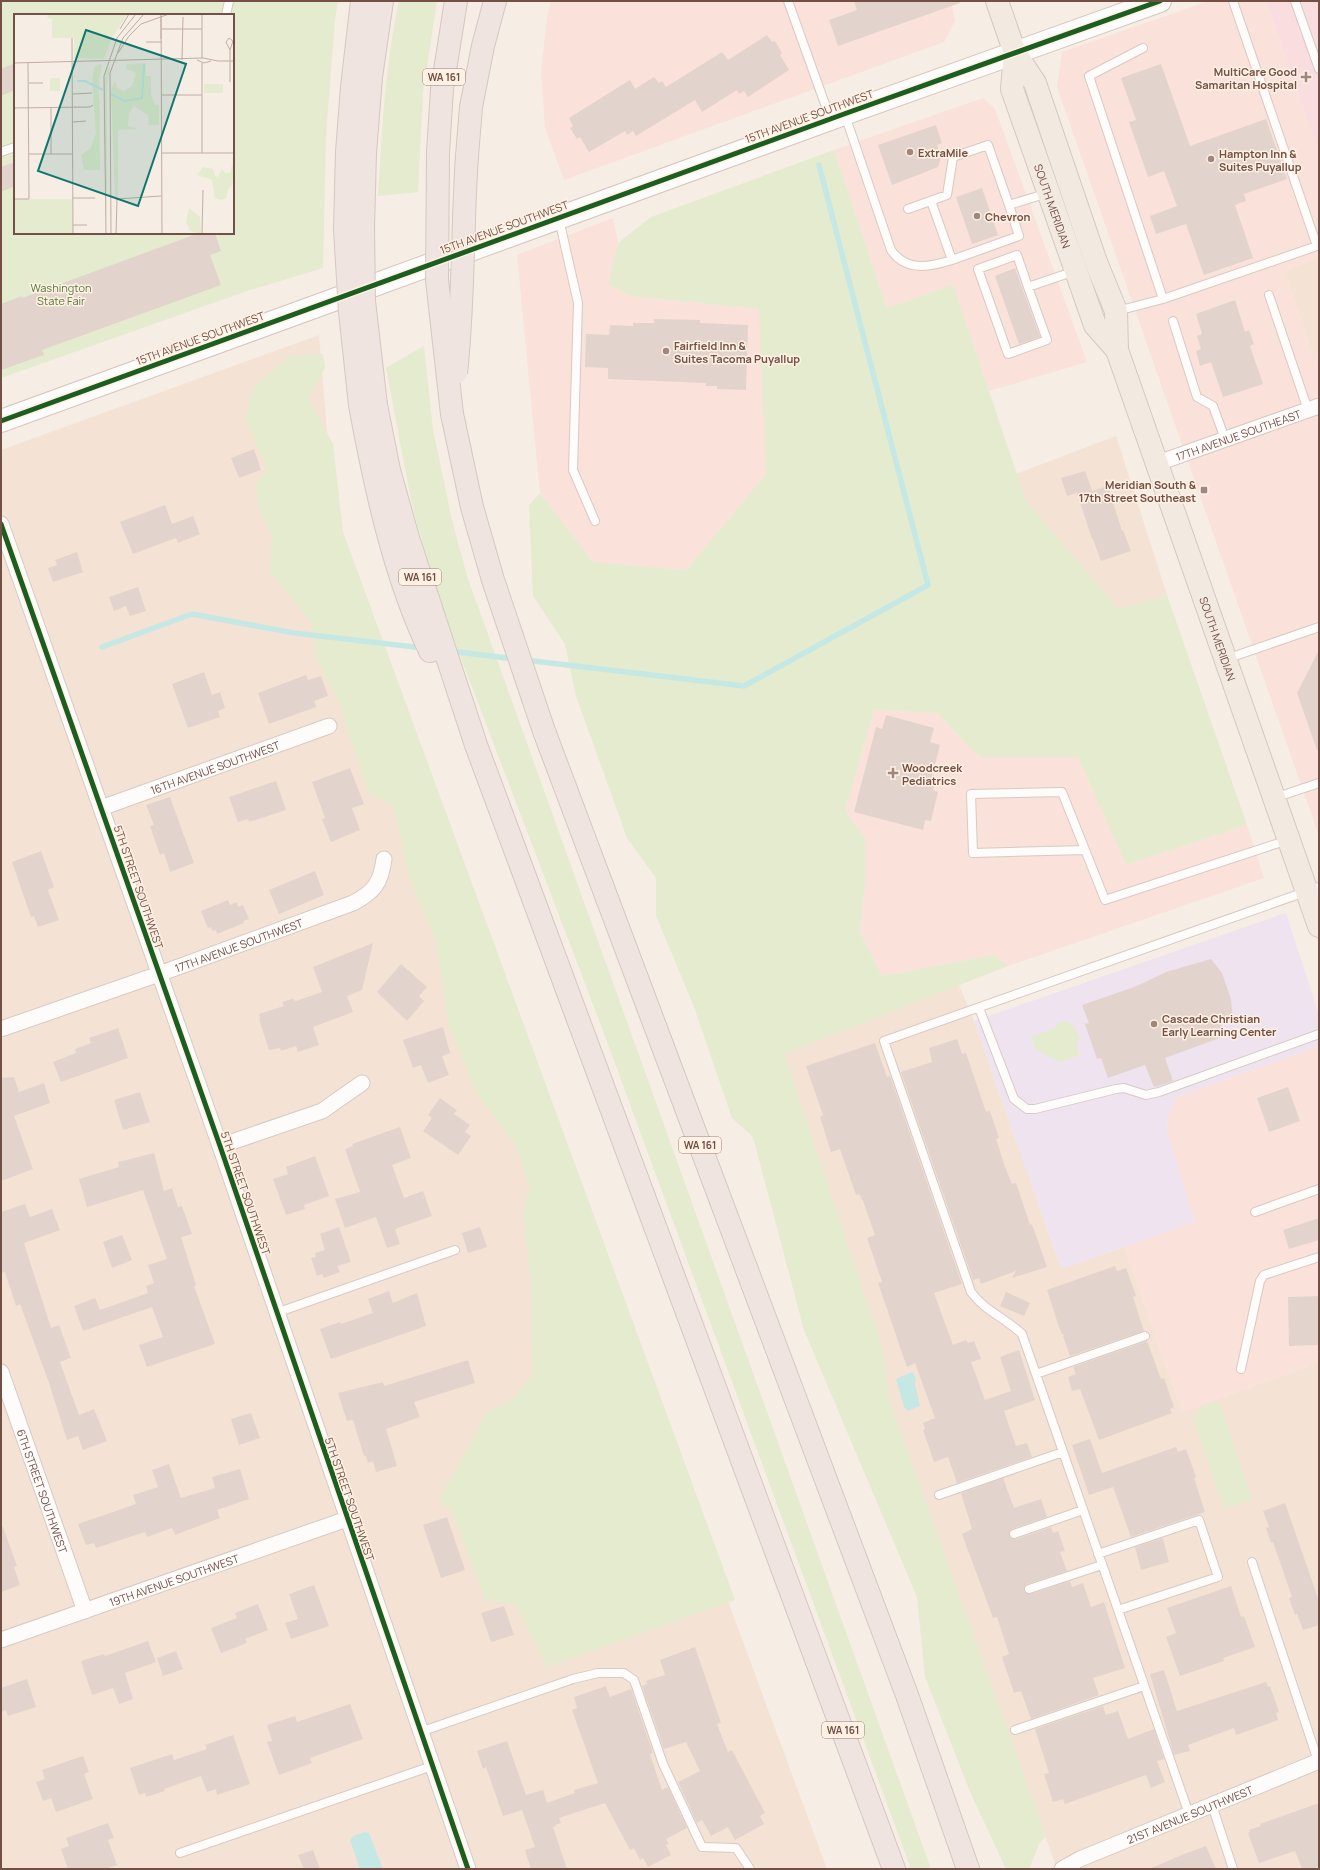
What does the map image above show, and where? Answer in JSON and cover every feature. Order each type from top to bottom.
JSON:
[{"type":"highway","points":[[356,153],[352,87],[362,1]]},
{"type":"highway","name":"WA 161","points":[[382,1],[371,77],[356,153],[363,228],[368,405],[389,470],[408,538],[476,745],[894,1869]]},
{"type":"highway","name":"WA 161","points":[[456,1],[442,89],[438,154],[437,280],[452,414],[472,508],[497,593],[544,731],[907,1695],[968,1869]]},
{"type":"highway","points":[[452,414],[460,336],[462,222],[471,106],[483,46],[495,1]]},
{"type":"main road","name":"SOUTH MERIDIAN","points":[[997,1],[1015,53],[1035,83],[1096,262],[1116,311],[1117,350],[1158,463],[1288,840],[1313,889],[1319,926]]},
{"type":"main road","name":"SOUTH MERIDIAN","points":[[1015,53],[1012,89],[1095,325],[1117,350]]},
{"type":"street","name":"15TH AVENUE SOUTHWEST","points":[[1,421],[837,116],[1015,53],[1129,6],[1160,1]]},
{"type":"street","name":"17TH AVENUE SOUTHEAST","points":[[1158,463],[1313,408]]},
{"type":"street","name":"5TH STREET SOUTHWEST","points":[[1,524],[220,1146],[276,1313],[468,1869]]},
{"type":"street","name":"16TH AVENUE SOUTHWEST","points":[[101,808],[329,726]]},
{"type":"street","name":"17TH AVENUE SOUTHWEST","points":[[1,1029],[159,974],[353,903],[364,897],[375,888],[382,875],[384,859]]},
{"type":"street","points":[[220,1146],[322,1111],[362,1084]]},
{"type":"street","name":"6TH STREET SOUTHWEST","points":[[1,1372],[85,1611]]},
{"type":"street","name":"19TH AVENUE SOUTHWEST","points":[[1,1640],[347,1519]]},
{"type":"street","name":"21ST AVENUE SOUTHWEST","points":[[1062,1869],[1189,1814],[1319,1761]]},
{"type":"lane","points":[[226,14],[230,1]]},
{"type":"lane","points":[[788,1],[837,116],[891,250],[896,257],[903,262],[927,267],[952,260],[1019,236],[988,145],[953,157],[947,195],[908,209]]},
{"type":"lane","points":[[1116,311],[1163,299],[1317,246],[1233,1]]},
{"type":"lane","points":[[1295,1],[1319,69]]},
{"type":"lane","points":[[1143,48],[1089,76],[1163,299]]},
{"type":"lane","points":[[1,152],[14,147]]},
{"type":"lane","points":[[1009,205],[1048,192]]},
{"type":"lane","points":[[932,201],[952,260]]},
{"type":"lane","points":[[558,218],[578,304],[573,470],[595,521]]},
{"type":"lane","points":[[1017,255],[1028,287],[1046,340],[1008,354],[978,269],[1017,255]]},
{"type":"lane","points":[[1028,287],[1076,271]]},
{"type":"lane","points":[[1269,295],[1313,408]]},
{"type":"lane","points":[[1173,321],[1197,397],[1213,406],[1225,439]]},
{"type":"lane","points":[[1226,660],[1319,627]]},
{"type":"lane","points":[[1274,798],[1319,783]]},
{"type":"lane","points":[[1085,850],[973,853],[971,794],[1062,792],[1105,900],[1288,840]]},
{"type":"lane","points":[[1189,1814],[1022,1334],[1010,1323],[979,1303],[970,1292],[884,1041],[1313,889]]},
{"type":"lane","points":[[979,1008],[1014,1099],[1027,1108],[1035,1109],[1120,1089],[1146,1095],[1319,1034]]},
{"type":"lane","points":[[1255,1212],[1319,1189]]},
{"type":"lane","points":[[276,1313],[455,1250]]},
{"type":"lane","points":[[1241,1369],[1260,1281],[1264,1275],[1319,1257]]},
{"type":"lane","points":[[1036,1374],[1145,1336]]},
{"type":"lane","points":[[939,1495],[1063,1452]]},
{"type":"lane","points":[[1014,1534],[1083,1510]]},
{"type":"lane","points":[[1098,1554],[1199,1520],[1218,1577],[1118,1610]]},
{"type":"lane","points":[[1252,1562],[1319,1761]]},
{"type":"lane","points":[[1029,1589],[1102,1565]]},
{"type":"lane","points":[[420,1732],[573,1679],[598,1673],[624,1673],[634,1680],[673,1790],[702,1847],[736,1848],[750,1869]]},
{"type":"lane","points":[[1015,1730],[1144,1686]]},
{"type":"lane","points":[[180,1853],[432,1766]]},
{"type":"lane","points":[[1212,1805],[1233,1869]]},
{"type":"shaded area","points":[[551,1],[951,1],[955,21],[944,42],[564,180],[545,127],[541,73],[547,18]]},
{"type":"shaded area","points":[[1209,1],[1266,1],[1319,152],[1319,258],[1284,271],[1319,371],[1319,836],[1057,87],[1062,52]]},
{"type":"shaded area","name":"MultiCare Good Samaritan Hospital","points":[[1266,1],[1319,1],[1319,152]]},
{"type":"shaded area","points":[[983,98],[995,109],[1087,362],[989,391],[953,285],[887,308],[834,150]]},
{"type":"shaded area","points":[[613,218],[618,243],[608,284],[630,296],[760,309],[766,474],[686,570],[593,562],[540,493],[517,255]]},
{"type":"shaded area","points":[[1319,258],[1319,371],[1284,271]]},
{"type":"shaded area","points":[[319,335],[336,541],[827,1869],[1,1869],[1,450]]},
{"type":"shaded area","points":[[1116,436],[1167,595],[1119,609],[1026,501],[1016,474]]},
{"type":"shaded area","points":[[874,710],[937,713],[979,757],[1078,757],[1126,865],[1247,825],[1264,878],[1008,966],[994,955],[882,976],[860,932],[865,883],[865,839],[845,811]]},
{"type":"shaded area","points":[[1286,913],[1319,1015],[1319,1046],[1177,1097],[1168,1116],[1167,1131],[1195,1222],[1061,1269],[974,1021]]},
{"type":"shaded area","points":[[959,985],[974,1021],[1061,1269],[1124,1247],[1182,1412],[1319,1363],[1319,1869],[1057,1869],[890,1402],[882,1347],[784,1054]]},
{"type":"shaded area","points":[[1319,1046],[1319,1363],[1182,1412],[1124,1247],[1195,1222],[1167,1131],[1168,1116],[1177,1097]]},
{"type":"green space","name":"Washington State Fair","points":[[1,1],[338,1],[335,20],[326,134],[323,268],[247,291],[1,378]]},
{"type":"green space","points":[[399,1],[437,1],[423,93],[418,192],[378,196],[387,74]]},
{"type":"green space","points":[[834,150],[887,308],[953,285],[1026,501],[1119,609],[1167,595],[1247,825],[1126,865],[1078,757],[979,757],[937,713],[874,710],[845,811],[865,839],[865,883],[860,932],[882,976],[994,955],[1008,966],[784,1054],[882,1347],[890,1402],[1046,1837],[1040,1842],[1029,1869],[1006,1869],[971,1794],[925,1677],[917,1597],[804,1330],[753,1137],[732,1118],[693,1004],[656,916],[656,878],[627,838],[576,696],[565,644],[533,596],[529,505],[540,493],[593,562],[686,570],[766,474],[759,309],[630,296],[608,284],[618,243],[651,217]]},
{"type":"green space","points":[[424,346],[433,430],[452,520],[467,576],[931,1869],[911,1869],[602,1028],[451,632],[427,562],[412,505],[386,368]]},
{"type":"green space","points":[[323,354],[325,368],[308,398],[333,444],[343,532],[735,1600],[547,1667],[515,1604],[485,1600],[452,1511],[439,1500],[487,1412],[509,1402],[532,1375],[531,1280],[523,1211],[530,1187],[516,1146],[476,1092],[449,1027],[436,942],[409,878],[394,807],[368,792],[350,739],[341,706],[315,656],[312,624],[270,572],[272,536],[260,511],[255,485],[267,470],[245,418],[254,387],[289,356]]},
{"type":"green space","points":[[1066,1021],[1075,1027],[1080,1039],[1076,1044],[1080,1055],[1060,1062],[1035,1050],[1031,1037],[1055,1028],[1057,1024]]},
{"type":"green space","points":[[1219,1401],[1252,1500],[1224,1509],[1195,1423],[1195,1416],[1200,1407]]},
{"type":"water","points":[[912,1372],[916,1378],[915,1385],[920,1406],[908,1411],[904,1407],[896,1379]]},
{"type":"water","points":[[365,1832],[369,1833],[383,1869],[360,1869],[350,1840],[353,1836]]},
{"type":"building","points":[[854,1],[959,1],[960,3],[838,46],[829,20],[857,10]]},
{"type":"building","points":[[767,35],[772,42],[775,41],[782,53],[780,55],[789,70],[748,97],[744,91],[739,94],[737,90],[702,112],[695,100],[636,136],[633,131],[627,135],[625,131],[589,152],[580,137],[577,139],[570,128],[573,126],[569,118],[630,80],[635,89],[654,77],[659,83],[662,81],[666,87],[722,52],[728,60]]},
{"type":"building","points":[[14,63],[14,90],[1,96],[1,69]]},
{"type":"building","name":"Hampton Inn & Suites Puyallup","points":[[1161,64],[1190,146],[1266,119],[1287,179],[1244,194],[1246,201],[1235,205],[1253,258],[1204,275],[1186,224],[1156,234],[1150,216],[1177,206],[1164,171],[1148,177],[1129,122],[1136,120],[1121,78]]},
{"type":"building","name":"ExtraMile","points":[[936,125],[942,143],[937,145],[941,158],[938,167],[892,185],[878,145]]},
{"type":"building","points":[[14,162],[14,186],[1,192],[1,167]]},
{"type":"building","name":"Chevron","points":[[982,188],[998,235],[972,244],[956,197]]},
{"type":"building","points":[[196,234],[215,234],[221,251],[210,255],[221,285],[42,350],[44,355],[1,370],[1,304],[22,296],[22,298]]},
{"type":"building","points":[[1015,268],[1040,337],[1019,344],[995,276]]},
{"type":"building","points":[[1235,300],[1245,332],[1249,330],[1254,344],[1250,346],[1263,384],[1223,397],[1211,362],[1200,366],[1196,351],[1201,349],[1197,336],[1202,334],[1196,314]]},
{"type":"building","name":"Fairfield Inn & Suites Tacoma Puyallup","points":[[654,319],[700,320],[700,323],[748,325],[746,390],[717,389],[717,386],[706,386],[706,383],[608,379],[608,368],[585,367],[586,334],[609,335],[610,325],[633,326],[633,323],[654,323]]},
{"type":"building","points":[[254,449],[261,470],[239,478],[231,458]]},
{"type":"building","points":[[1085,471],[1092,491],[1108,486],[1122,531],[1123,530],[1131,551],[1101,561],[1077,493],[1067,496],[1061,478]]},
{"type":"building","points":[[165,505],[172,524],[193,516],[200,534],[178,543],[176,538],[133,554],[120,522]]},
{"type":"building","points":[[77,552],[83,572],[53,582],[48,568],[57,565],[55,560]]},
{"type":"building","points":[[138,587],[146,611],[130,616],[126,606],[114,611],[109,597]]},
{"type":"building","points":[[1319,650],[1319,750],[1317,750],[1297,693]]},
{"type":"building","points":[[204,672],[212,695],[220,692],[225,708],[218,711],[220,717],[188,728],[172,684]]},
{"type":"building","points":[[306,675],[308,680],[321,676],[328,696],[314,701],[316,707],[269,724],[258,693]]},
{"type":"building","name":"Woodcreek Pediatrics","points":[[886,715],[934,728],[930,742],[940,745],[931,780],[935,781],[933,790],[938,792],[931,821],[925,820],[923,830],[854,812],[876,727],[882,729]]},
{"type":"building","points":[[350,768],[364,804],[352,808],[360,830],[331,842],[322,819],[325,818],[312,782]]},
{"type":"building","points":[[276,781],[286,810],[249,822],[248,819],[238,822],[229,797]]},
{"type":"building","points":[[170,797],[194,863],[170,872],[164,853],[160,855],[150,826],[154,825],[146,805]]},
{"type":"building","points":[[41,851],[54,887],[48,890],[59,920],[38,927],[34,916],[31,917],[12,862]]},
{"type":"building","points":[[315,871],[324,895],[279,914],[269,890]]},
{"type":"building","points":[[228,900],[230,905],[237,902],[238,907],[243,905],[249,919],[243,921],[244,923],[217,934],[216,930],[212,931],[211,927],[208,928],[201,911]]},
{"type":"building","points":[[373,943],[362,990],[347,996],[353,1012],[313,1027],[319,1045],[298,1052],[296,1046],[281,1051],[280,1048],[269,1050],[259,1019],[259,1014],[284,1006],[282,1002],[292,999],[296,1001],[322,992],[313,967]]},
{"type":"building","name":"Cascade Christian Early Learning Center","points":[[1211,959],[1222,973],[1231,999],[1233,1019],[1221,1023],[1225,1036],[1165,1058],[1173,1081],[1154,1087],[1145,1065],[1108,1078],[1101,1058],[1097,1059],[1085,1024],[1089,1023],[1082,1005],[1137,986],[1166,972]]},
{"type":"building","points":[[401,964],[427,987],[419,996],[424,1001],[407,1021],[377,992]]},
{"type":"building","points":[[443,1027],[450,1053],[442,1056],[449,1075],[428,1083],[421,1065],[413,1068],[403,1040]]},
{"type":"building","points":[[118,1028],[128,1058],[61,1082],[53,1062],[76,1053],[75,1049],[91,1043],[89,1038]]},
{"type":"building","points":[[957,1039],[962,1054],[966,1053],[986,1112],[990,1111],[999,1138],[996,1139],[1005,1167],[1012,1184],[1016,1183],[1030,1225],[1032,1224],[1047,1267],[1012,1278],[1016,1271],[981,1284],[979,1278],[973,1280],[901,1072],[932,1062],[929,1048]]},
{"type":"building","points":[[875,1043],[887,1077],[890,1076],[962,1284],[934,1293],[953,1345],[966,1340],[968,1343],[974,1341],[981,1359],[971,1362],[985,1400],[1011,1391],[1000,1357],[1019,1350],[1035,1400],[1004,1411],[1016,1446],[1027,1443],[1032,1457],[957,1483],[948,1457],[934,1462],[923,1430],[925,1429],[923,1423],[935,1418],[915,1363],[907,1367],[878,1283],[882,1282],[867,1238],[875,1235],[863,1201],[859,1194],[856,1195],[840,1149],[831,1152],[820,1117],[823,1115],[806,1066]]},
{"type":"building","points":[[14,1077],[19,1092],[44,1083],[50,1103],[14,1116],[33,1169],[1,1181],[1,1078]]},
{"type":"building","points":[[1288,1087],[1300,1121],[1269,1132],[1257,1098]]},
{"type":"building","points":[[140,1092],[150,1122],[123,1130],[114,1100]]},
{"type":"building","points":[[440,1098],[457,1110],[454,1114],[470,1125],[465,1132],[471,1136],[458,1155],[423,1131],[432,1118],[428,1115]]},
{"type":"building","points":[[400,1127],[411,1158],[392,1165],[404,1198],[423,1191],[432,1216],[395,1229],[400,1244],[387,1248],[376,1217],[345,1228],[335,1199],[360,1192],[345,1149],[353,1146],[352,1144]]},
{"type":"building","points":[[154,1153],[164,1191],[172,1188],[178,1207],[182,1206],[192,1234],[181,1237],[196,1285],[194,1286],[215,1344],[147,1367],[139,1345],[163,1337],[152,1307],[83,1331],[74,1306],[95,1298],[100,1310],[148,1293],[146,1286],[154,1283],[148,1265],[167,1259],[143,1190],[87,1207],[79,1179],[119,1167],[118,1162]]},
{"type":"building","points":[[315,1156],[329,1196],[304,1205],[305,1209],[286,1215],[273,1179],[288,1174],[286,1167]]},
{"type":"building","points":[[25,1204],[30,1217],[52,1209],[60,1230],[24,1243],[51,1328],[59,1325],[71,1358],[60,1362],[79,1415],[94,1409],[107,1441],[83,1450],[78,1436],[67,1440],[49,1383],[20,1304],[16,1306],[5,1272],[1,1273],[1,1212]]},
{"type":"building","points":[[1319,1218],[1319,1240],[1289,1249],[1283,1230]]},
{"type":"building","points":[[339,1227],[351,1262],[337,1266],[340,1272],[324,1278],[322,1274],[317,1276],[311,1258],[316,1257],[315,1253],[325,1250],[320,1234]]},
{"type":"building","points":[[480,1227],[487,1247],[468,1253],[462,1233]]},
{"type":"building","points":[[122,1235],[132,1260],[112,1268],[103,1242]]},
{"type":"building","points":[[1115,1266],[1117,1271],[1126,1268],[1136,1296],[1133,1297],[1144,1331],[1070,1356],[1063,1336],[1065,1335],[1062,1334],[1059,1327],[1047,1290]]},
{"type":"building","points":[[389,1291],[393,1303],[417,1293],[426,1326],[331,1359],[320,1329],[340,1322],[341,1324],[373,1313],[368,1299]]},
{"type":"building","points":[[1006,1292],[1030,1303],[1024,1316],[1000,1306]]},
{"type":"building","points":[[1319,1296],[1319,1345],[1289,1346],[1288,1297]]},
{"type":"building","points":[[1147,1341],[1161,1379],[1164,1378],[1174,1407],[1170,1409],[1172,1413],[1099,1440],[1080,1389],[1072,1391],[1068,1377],[1076,1374],[1073,1367]]},
{"type":"building","points":[[468,1360],[475,1383],[414,1402],[420,1417],[386,1429],[397,1466],[376,1472],[373,1461],[368,1463],[366,1456],[364,1456],[353,1420],[347,1421],[338,1393],[383,1382],[384,1386]]},
{"type":"building","points":[[251,1413],[260,1438],[239,1445],[231,1419]]},
{"type":"building","points":[[1090,1439],[1102,1473],[1176,1447],[1178,1452],[1186,1449],[1196,1477],[1194,1478],[1205,1512],[1131,1537],[1113,1487],[1089,1495],[1072,1445]]},
{"type":"building","points":[[169,1464],[181,1498],[215,1488],[212,1477],[240,1469],[249,1499],[217,1510],[220,1518],[175,1535],[172,1528],[147,1537],[145,1532],[96,1548],[94,1543],[86,1545],[78,1524],[136,1504],[133,1495],[158,1487],[152,1470]]},
{"type":"building","points":[[1003,1478],[1014,1508],[1041,1499],[1047,1517],[1012,1529],[1009,1533],[1010,1538],[1016,1539],[1051,1527],[1053,1533],[1058,1531],[1065,1551],[1060,1552],[1067,1571],[1027,1584],[1024,1591],[1030,1594],[1070,1581],[1072,1587],[1083,1583],[1091,1607],[1104,1602],[1125,1668],[1093,1678],[1099,1695],[1031,1719],[1021,1691],[1014,1693],[1002,1657],[1009,1654],[997,1617],[993,1618],[962,1534],[972,1529],[961,1493]]},
{"type":"building","points":[[1285,1503],[1319,1601],[1319,1625],[1303,1630],[1297,1614],[1295,1615],[1289,1598],[1292,1597],[1273,1542],[1271,1543],[1266,1528],[1269,1527],[1263,1511]]},
{"type":"building","points":[[447,1517],[465,1570],[441,1578],[423,1525]]},
{"type":"building","points":[[1,1527],[3,1527],[17,1566],[14,1567],[20,1585],[1,1592]]},
{"type":"building","points":[[1163,1538],[1169,1562],[1141,1570],[1135,1547]]},
{"type":"building","points":[[314,1585],[329,1626],[291,1639],[285,1623],[298,1619],[289,1594]]},
{"type":"building","points":[[1231,1586],[1241,1617],[1244,1616],[1255,1647],[1223,1658],[1224,1661],[1180,1676],[1166,1637],[1176,1633],[1167,1608]]},
{"type":"building","points":[[258,1604],[268,1630],[245,1639],[247,1643],[221,1653],[211,1628],[237,1618],[235,1613]]},
{"type":"building","points":[[504,1606],[514,1635],[491,1642],[481,1613]]},
{"type":"building","points":[[148,1641],[156,1662],[125,1673],[133,1699],[119,1704],[113,1688],[92,1695],[81,1661],[104,1654],[105,1656]]},
{"type":"building","points":[[695,1647],[721,1723],[717,1724],[728,1752],[732,1750],[765,1813],[760,1816],[764,1824],[735,1840],[728,1827],[711,1836],[702,1820],[697,1823],[678,1782],[700,1771],[686,1742],[664,1749],[642,1686],[647,1684],[646,1681],[665,1675],[660,1660]]},
{"type":"building","points":[[176,1651],[183,1669],[163,1676],[157,1658]]},
{"type":"building","points":[[1164,1670],[1177,1711],[1266,1682],[1268,1687],[1270,1686],[1279,1712],[1276,1713],[1278,1720],[1236,1735],[1234,1728],[1188,1745],[1190,1751],[1174,1755],[1150,1674]]},
{"type":"building","points":[[27,1679],[36,1707],[8,1716],[6,1710],[1,1712],[1,1688]]},
{"type":"building","points":[[606,1686],[610,1697],[631,1689],[653,1753],[650,1754],[662,1790],[668,1787],[687,1828],[666,1839],[669,1844],[666,1845],[671,1855],[648,1867],[643,1858],[640,1860],[634,1848],[630,1850],[605,1803],[559,1818],[561,1823],[553,1827],[567,1869],[531,1869],[525,1850],[535,1847],[522,1810],[503,1816],[486,1767],[483,1769],[477,1751],[507,1741],[526,1795],[543,1790],[547,1803],[575,1793],[574,1790],[598,1783],[572,1710],[577,1708],[574,1697]]},
{"type":"building","points":[[350,1704],[363,1739],[310,1758],[312,1763],[279,1775],[267,1742],[272,1741],[267,1725],[295,1716],[297,1722]]},
{"type":"building","points":[[1103,1706],[1106,1715],[1118,1711],[1128,1739],[1154,1729],[1164,1759],[1157,1761],[1165,1782],[1151,1788],[1146,1775],[1065,1804],[1063,1799],[1053,1802],[1044,1774],[1049,1773],[1035,1729]]},
{"type":"building","points":[[233,1735],[250,1784],[217,1795],[216,1789],[207,1792],[201,1776],[146,1797],[145,1793],[139,1795],[130,1768],[172,1754],[174,1760],[207,1749],[205,1745]]},
{"type":"building","points":[[83,1756],[89,1772],[84,1774],[93,1799],[56,1812],[51,1798],[43,1801],[36,1782],[45,1779],[42,1770]]},
{"type":"building","points":[[1319,1803],[1319,1866],[1312,1869],[1302,1869],[1295,1851],[1259,1863],[1248,1833],[1250,1832],[1249,1830],[1261,1826],[1260,1824]]},
{"type":"building","points":[[108,1823],[114,1838],[108,1840],[117,1865],[105,1869],[68,1869],[61,1849],[69,1846],[66,1838]]},
{"type":"building","points":[[1206,1846],[1216,1869],[1149,1869],[1184,1854]]},
{"type":"building","points":[[313,1850],[320,1869],[304,1869],[298,1855]]},
{"type":"waterway","points":[[525,660],[744,686],[928,585],[819,165]]},
{"type":"waterway","points":[[102,647],[192,614],[294,633],[423,648]]},
{"type":"waterway","points":[[450,651],[515,659]]},
{"type":"cycle path","points":[[1,421],[844,114],[1160,1]]},
{"type":"cycle path","points":[[1,524],[220,1146],[468,1869]]},
{"type":"place","name":"MultiCare Good Samaritan Hospital","points":[[1306,77]]},
{"type":"place","name":"ExtraMile","points":[[910,152]]},
{"type":"place","name":"Hampton Inn & Suites Puyallup","points":[[1211,159]]},
{"type":"place","name":"Chevron","points":[[977,216]]},
{"type":"place","name":"Fairfield Inn & Suites Tacoma Puyallup","points":[[666,351]]},
{"type":"place","name":"Meridian South & 17th Street Southeast","points":[[1204,490]]},
{"type":"place","name":"Woodcreek Pediatrics","points":[[893,773]]},
{"type":"place","name":"Cascade Christian Early Learning Center","points":[[1154,1024]]}]
